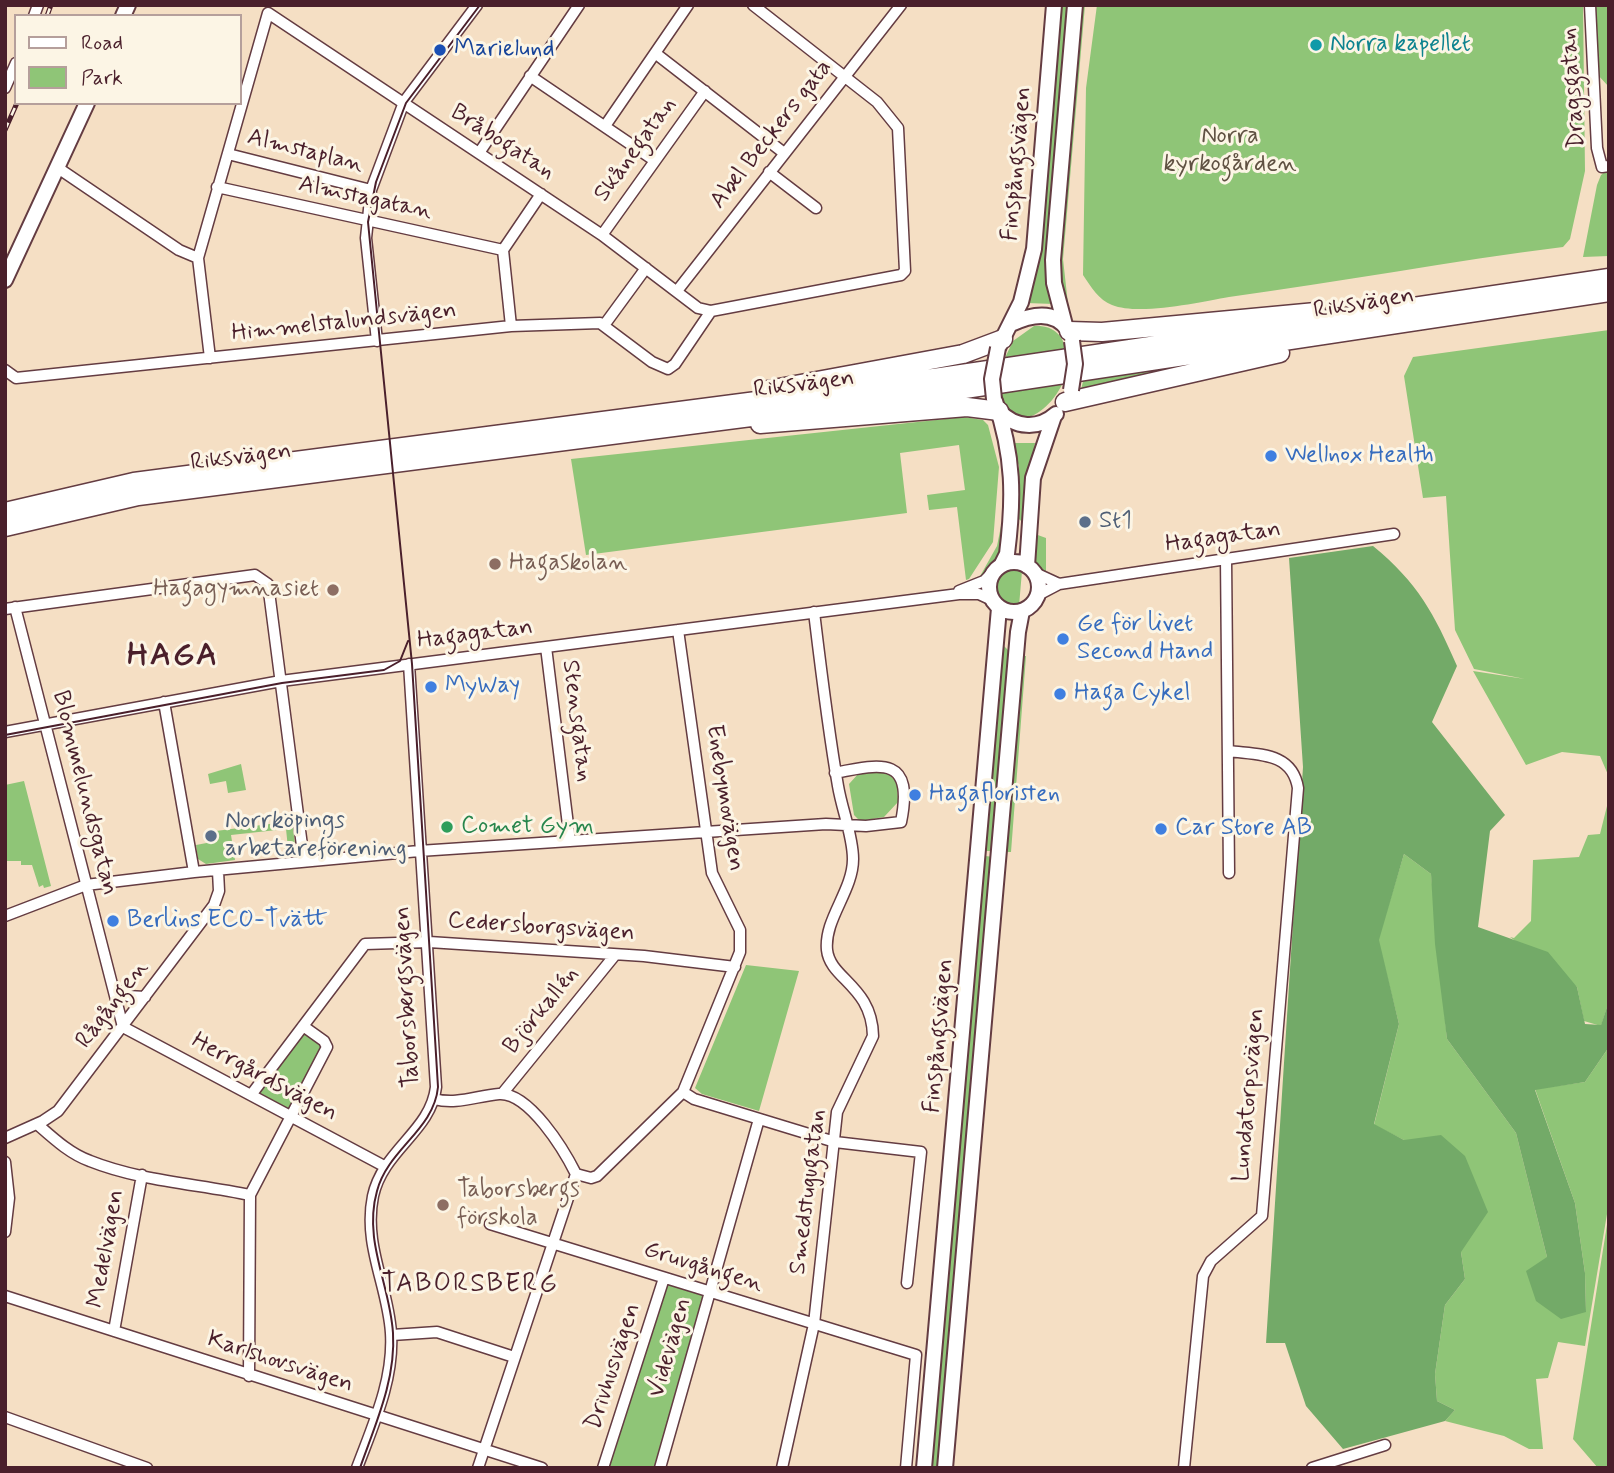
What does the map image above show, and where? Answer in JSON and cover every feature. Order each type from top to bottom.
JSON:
[{"type":"highway","name":"Riksvägen","points":[[5,527],[138,496],[704,416],[1609,278]]},
{"type":"highway","name":"Riksvägen","points":[[5,512],[134,482],[704,416],[959,390],[1609,292]]},
{"type":"highway","points":[[1069,332],[1102,332],[1288,314],[1411,308]]},
{"type":"highway","points":[[1063,402],[1440,317]]},
{"type":"highway","points":[[704,416],[793,384],[963,354],[1004,337]]},
{"type":"highway","points":[[704,416],[797,424],[997,405]]},
{"type":"main road","name":"Finspångsvägen","points":[[1004,337],[1024,291],[1034,249],[1054,5]]},
{"type":"main road","name":"Finspångsvägen","points":[[1069,332],[1054,283],[1053,260],[1075,5]]},
{"type":"main road","points":[[5,280],[86,105]]},
{"type":"main road","points":[[1038,314],[1069,332],[1075,365],[1063,402],[1039,452],[1032,478],[1030,569],[1040,586],[1038,595],[1030,607],[1023,611],[1004,611],[996,604],[988,583],[998,568],[1010,534],[1013,481],[992,379],[1004,337],[1038,314]]},
{"type":"main road","points":[[997,405],[1015,424],[1027,426],[1040,424],[1063,402]]},
{"type":"main road","points":[[998,568],[1010,562],[1030,569]]},
{"type":"main road","name":"Finspångsvägen","points":[[924,1468],[996,604]]},
{"type":"main road","name":"Finspångsvägen","points":[[945,1468],[1018,632],[1023,611]]},
{"type":"street","points":[[377,341],[365,222],[371,190],[404,102],[477,5]]},
{"type":"street","points":[[479,153],[579,5]]},
{"type":"street","points":[[605,126],[688,5]]},
{"type":"street","points":[[646,268],[605,324],[661,367],[668,369],[675,364],[711,311],[901,275],[905,271],[898,128],[886,110],[753,5]]},
{"type":"street","name":"Abel Beckers gata","points":[[677,291],[901,5]]},
{"type":"street","name":"Dragsgatan","points":[[1590,5],[1597,148],[1605,167]]},
{"type":"street","name":"Bråbogatan","points":[[242,98],[268,13],[602,235],[698,308],[711,311]]},
{"type":"street","points":[[655,53],[784,153]]},
{"type":"street","points":[[5,88],[14,68]]},
{"type":"street","points":[[530,76],[654,160]]},
{"type":"street","name":"Skånegatan","points":[[602,235],[705,91]]},
{"type":"street","points":[[210,358],[198,258],[240,105]]},
{"type":"street","name":"Almstaplan","points":[[228,154],[371,190]]},
{"type":"street","points":[[58,168],[179,250],[198,258]]},
{"type":"street","points":[[769,172],[816,208]]},
{"type":"street","name":"Almstagatan","points":[[217,187],[365,222],[503,250]]},
{"type":"street","points":[[511,326],[503,250],[541,194]]},
{"type":"street","name":"Himmelstalundsvägen","points":[[5,370],[16,378],[511,326],[605,324]]},
{"type":"street","name":"Hagagatan","points":[[1038,595],[1059,584],[1394,534]]},
{"type":"street","points":[[1226,558],[1229,873]]},
{"type":"street","name":"Hagagatan","points":[[953,594],[984,581],[998,568]]},
{"type":"street","points":[[1030,569],[1059,584]]},
{"type":"street","points":[[10,608],[256,575],[268,584],[304,861]]},
{"type":"street","name":"Hagagatan","points":[[5,732],[281,681],[409,664],[953,594],[979,594],[996,604]]},
{"type":"street","name":"Blommelundsgatan","points":[[10,608],[44,723],[123,1027]]},
{"type":"street","name":"Smedstugugatan","points":[[782,1468],[814,1324],[837,1112],[873,1036],[873,1022],[863,997],[835,967],[827,953],[827,939],[850,880],[853,861],[835,773],[814,612]]},
{"type":"street","name":"Enebymovägen","points":[[576,1174],[591,1178],[597,1176],[683,1091],[740,952],[740,930],[715,884],[678,630]]},
{"type":"street","name":"Stensgatan","points":[[546,647],[570,841]]},
{"type":"street","name":"Taborsbergsvägen","points":[[357,1468],[389,1372],[392,1335],[370,1228],[374,1192],[384,1166],[424,1119],[434,1099],[409,664]]},
{"type":"street","points":[[163,702],[194,872]]},
{"type":"street","name":"Lundatorpsvägen","points":[[1184,1468],[1203,1276],[1211,1261],[1262,1216],[1298,788],[1293,769],[1285,761],[1229,751]]},
{"type":"street","points":[[5,916],[86,884],[194,872],[421,850],[707,831],[866,826],[901,822],[904,805],[900,776],[895,769],[886,765],[835,773]]},
{"type":"street","name":"Rågången","points":[[5,1138],[58,1111],[214,905],[219,891],[218,871]]},
{"type":"street","name":"Cedersborgsvägen","points":[[251,1095],[365,944],[427,942],[615,955],[736,967]]},
{"type":"street","name":"Björkallén","points":[[502,1094],[615,955]]},
{"type":"street","points":[[114,989],[128,996],[145,997]]},
{"type":"street","points":[[249,1376],[250,1195],[327,1047],[303,1026]]},
{"type":"street","name":"Herrgårdsvägen","points":[[123,1027],[384,1166]]},
{"type":"street","points":[[683,1091],[694,1099],[835,1142],[921,1152],[907,1283]]},
{"type":"street","points":[[434,1099],[455,1102],[502,1094],[516,1100],[544,1125],[560,1144],[576,1174],[478,1468]]},
{"type":"street","name":"Videvägen","points":[[660,1468],[759,1119]]},
{"type":"street","points":[[37,1124],[58,1143],[89,1161],[142,1175],[250,1195]]},
{"type":"street","points":[[5,1162],[9,1198],[5,1232]]},
{"type":"street","name":"Medelvägen","points":[[114,1331],[142,1175]]},
{"type":"street","name":"Gruvgången","points":[[490,1224],[916,1355],[906,1468]]},
{"type":"street","name":"Drivhusvägen","points":[[603,1468],[664,1279]]},
{"type":"street","name":"Karlshovsvägen","points":[[5,1296],[542,1468]]},
{"type":"street","points":[[392,1335],[445,1333],[514,1357]]},
{"type":"street","points":[[5,1417],[147,1468]]},
{"type":"street","points":[[1312,1468],[1385,1445]]},
{"type":"green space","points":[[1060,5],[1071,5],[1054,304],[1026,303],[1039,255]]},
{"type":"green space","points":[[1081,5],[1085,5],[1063,259],[1068,304],[1065,305],[1061,288],[1060,252]]},
{"type":"green space","name":"Norra kyrkogården","points":[[1097,5],[1583,5],[1585,171],[1570,239],[1563,247],[1170,307],[1138,309],[1107,303],[1083,275],[1086,88]]},
{"type":"green space","points":[[1595,5],[1609,5],[1609,87],[1597,74]]},
{"type":"green space","points":[[1609,169],[1609,256],[1583,257],[1597,185],[1601,175]]},
{"type":"green space","points":[[1034,326],[1047,327],[1057,333],[1067,355],[1002,364],[1013,341]]},
{"type":"green space","points":[[1609,330],[1609,777],[1600,756],[1562,752],[1526,765],[1473,671],[1525,679],[1474,669],[1455,630],[1446,496],[1423,498],[1404,376],[1413,357]]},
{"type":"green space","points":[[1315,342],[1081,390],[1084,377]]},
{"type":"green space","points":[[1064,380],[1050,403],[1040,411],[1021,418],[1012,414],[1005,405],[1000,389]]},
{"type":"green space","points":[[964,417],[983,420],[988,425],[999,467],[993,542],[969,579],[966,580],[957,507],[929,510],[927,495],[965,490],[959,445],[900,453],[907,513],[586,555],[571,459]]},
{"type":"green space","points":[[1011,443],[1035,443],[1025,524],[1015,516],[1019,466]]},
{"type":"green space","points":[[1001,526],[1008,527],[1002,554],[979,578],[997,546]]},
{"type":"green space","points":[[1035,534],[1046,538],[1046,574],[1035,565]]},
{"type":"green space","points":[[1373,546],[1402,573],[1423,600],[1457,666],[1432,722],[1505,815],[1490,831],[1478,927],[1548,952],[1577,987],[1585,1024],[1601,1025],[1609,1001],[1609,1047],[1585,1082],[1535,1090],[1575,1203],[1585,1273],[1586,1312],[1561,1319],[1536,1301],[1526,1271],[1547,1257],[1516,1133],[1447,1039],[1435,944],[1431,874],[1404,854],[1379,940],[1399,1024],[1374,1124],[1404,1140],[1441,1135],[1465,1156],[1488,1212],[1461,1252],[1465,1279],[1445,1305],[1435,1374],[1437,1401],[1455,1410],[1445,1421],[1343,1449],[1306,1406],[1285,1343],[1266,1343],[1303,767],[1289,558]]},
{"type":"green space","points":[[1012,569],[1022,571],[1019,606],[1008,605],[999,599],[995,588],[1002,573]]},
{"type":"green space","points":[[1003,645],[1013,655],[996,851],[985,851]]},
{"type":"green space","points":[[1019,656],[1026,656],[1011,852],[1006,852],[1021,685]]},
{"type":"green space","points":[[241,764],[246,790],[228,793],[226,781],[210,784],[208,774]]},
{"type":"green space","points":[[884,770],[897,782],[898,802],[884,817],[860,821],[854,815],[849,784],[859,773]]},
{"type":"green space","points":[[24,781],[51,886],[44,888],[43,885],[39,887],[32,865],[21,865],[21,861],[5,861],[5,785]]},
{"type":"green space","points":[[1609,798],[1609,1001],[1601,1026],[1584,1021],[1577,987],[1510,937],[1514,938],[1531,921],[1533,860],[1579,857],[1588,835],[1600,834]]},
{"type":"green space","points":[[292,821],[296,852],[285,855],[284,848],[288,848],[286,829],[231,835],[235,860],[206,864],[198,859],[196,845],[217,841],[216,831]]},
{"type":"green space","points":[[1404,854],[1431,874],[1447,1039],[1516,1133],[1547,1257],[1586,1312],[1585,1273],[1575,1203],[1535,1089],[1585,1082],[1609,1047],[1609,1202],[1585,1346],[1558,1342],[1548,1378],[1536,1379],[1543,1449],[1529,1449],[1504,1436],[1445,1421],[1455,1410],[1437,1401],[1435,1374],[1445,1305],[1465,1279],[1461,1252],[1404,1140],[1374,1125],[1399,1024],[1378,940]]},
{"type":"green space","points":[[985,856],[995,857],[940,1468],[929,1468]]},
{"type":"green space","points":[[746,965],[799,971],[759,1111],[702,1094],[695,1088]]},
{"type":"green space","points":[[303,1032],[323,1048],[289,1110],[259,1094]]},
{"type":"green space","points":[[1609,1212],[1609,1468],[1598,1468],[1573,1439]]},
{"type":"green space","points":[[668,1283],[704,1295],[655,1468],[606,1468]]},
{"type":"tram line","points":[[360,1468],[388,1385],[393,1351],[391,1315],[373,1227],[377,1191],[391,1163],[428,1115],[435,1102],[438,1087],[412,664],[368,222],[376,182],[406,103],[480,5]]},
{"type":"tram line","points":[[5,735],[282,683],[384,670],[400,661],[408,641]]},
{"type":"railway","points":[[48,14],[51,5]]},
{"type":"railway","points":[[5,130],[16,105]]},
{"type":"place","name":"Norra kapellet","points":[[1316,45]]},
{"type":"place","name":"Marielund","points":[[440,50]]},
{"type":"place","name":"Wellnox Health","points":[[1271,456]]},
{"type":"place","name":"St1","points":[[1085,522]]},
{"type":"place","name":"Hagaskolan","points":[[495,564]]},
{"type":"place","name":"Hagagymnasiet","points":[[333,590]]},
{"type":"place","name":"Ge för livet Second Hand","points":[[1063,639]]},
{"type":"place","name":"MyWay","points":[[431,687]]},
{"type":"place","name":"Haga Cykel","points":[[1060,694]]},
{"type":"place","name":"Hagafloristen","points":[[915,795]]},
{"type":"place","name":"Comet Gym","points":[[447,827]]},
{"type":"place","name":"Car Store AB","points":[[1161,829]]},
{"type":"place","name":"Norrköpings arbetareförening","points":[[211,836]]},
{"type":"place","name":"Berlins ECO-Tvätt","points":[[113,921]]},
{"type":"place","name":"Taborsbergs förskola","points":[[443,1205]]},
{"type":"district","name":"HAGA","points":[[173,657]]},
{"type":"district","name":"TABORSBERG","points":[[470,1286]]}]
